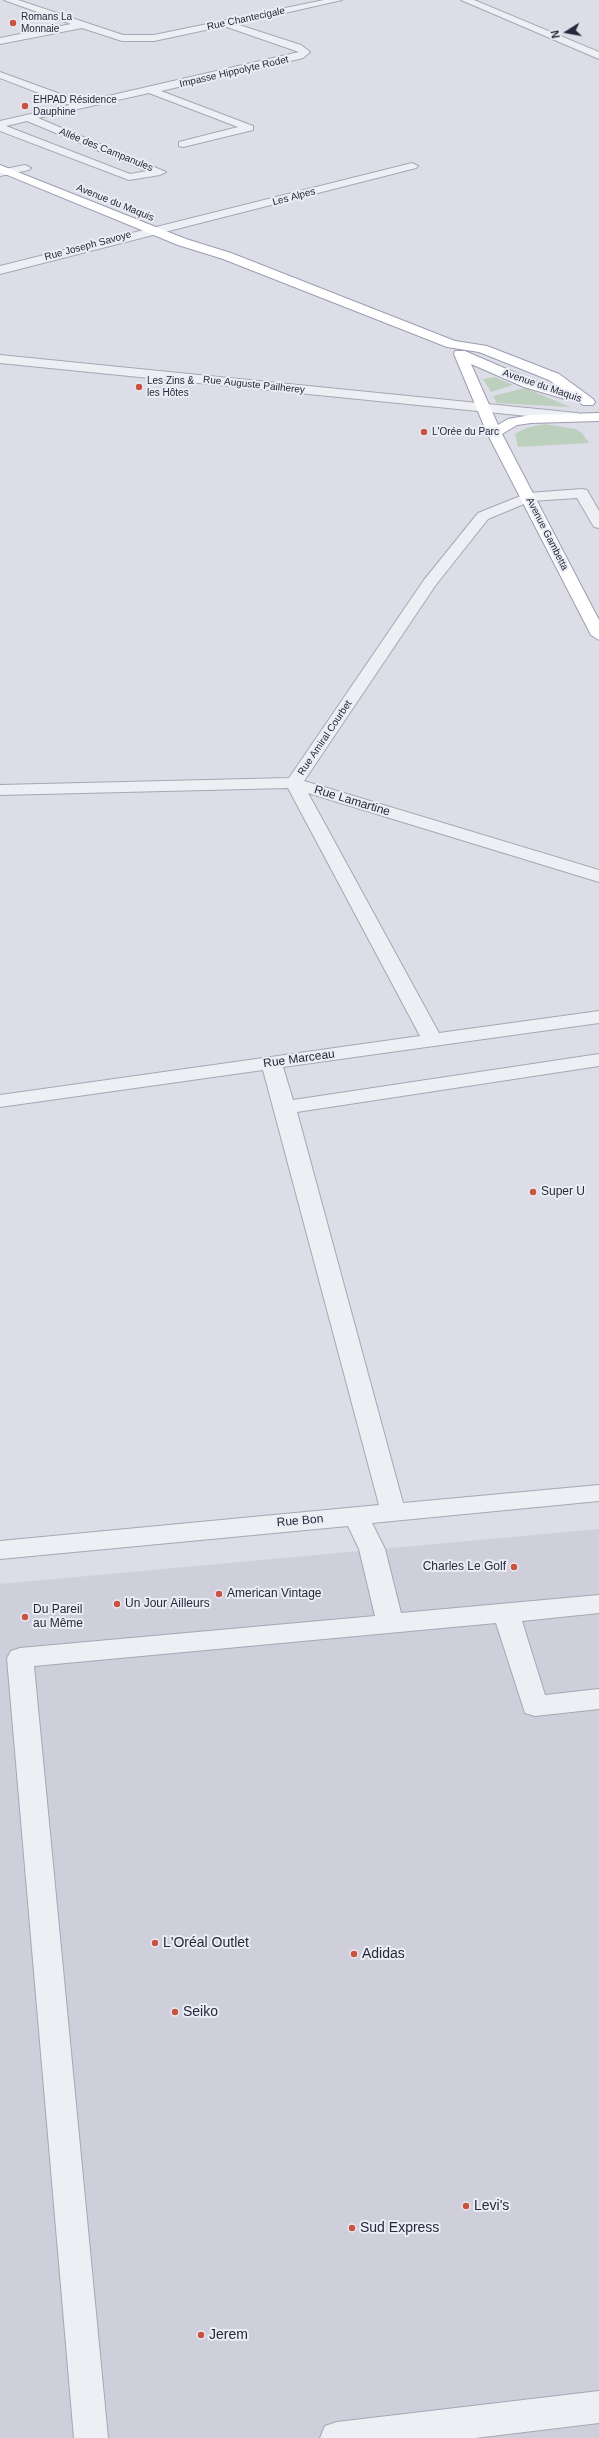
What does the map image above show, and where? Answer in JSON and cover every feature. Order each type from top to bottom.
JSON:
[{"type":"main road","name":"Avenue du Maquis","points":[[0,158],[201,237],[227,256]]},
{"type":"main road","name":"Avenue du Maquis","points":[[3,171],[182,242],[227,256],[452,344],[482,349],[554,377],[593,404]]},
{"type":"main road","points":[[452,344],[462,357]]},
{"type":"main road","name":"Avenue du Maquis","points":[[462,357],[529,384],[593,404]]},
{"type":"main road","name":"Avenue Gambetta","points":[[462,357],[494,433],[595,619],[599,635]]},
{"type":"main road","points":[[494,433],[503,427],[519,421],[599,417]]},
{"type":"street","name":"Rue Chantecigale","points":[[9,0],[122,38],[154,38],[337,0]]},
{"type":"street","points":[[466,0],[599,56]]},
{"type":"street","points":[[0,41],[81,24]]},
{"type":"street","name":"Impasse Hippolyte Rodet","points":[[0,125],[80,105],[300,56],[305,52],[298,47],[227,24]]},
{"type":"street","points":[[0,75],[80,105]]},
{"type":"street","name":"Impasse Hippolyte Rodet","points":[[150,90],[249,128],[183,144]]},
{"type":"street","name":"Allée des Campanules","points":[[0,125],[129,177],[160,172],[28,118]]},
{"type":"street","name":"Les Alpes","points":[[176,227],[412,166]]},
{"type":"street","points":[[3,171],[25,168]]},
{"type":"street","name":"Rue Joseph Savoye","points":[[0,270],[152,230],[176,227]]},
{"type":"street","name":"Rue Auguste Pailherey","points":[[0,359],[484,408]]},
{"type":"street","points":[[484,408],[577,417]]},
{"type":"street","name":"Rue Amiral Courbet","points":[[432,1040],[294,783],[429,583],[483,516],[528,497],[582,493],[599,524]]},
{"type":"street","name":"Rue Lamartine","points":[[0,790],[294,783],[599,876]]},
{"type":"street","name":"Rue Marceau","points":[[0,1101],[599,1017]]},
{"type":"street","points":[[285,1107],[599,1060]]},
{"type":"street","points":[[271,1063],[285,1107],[393,1512]]},
{"type":"street","name":"Rue Bon","points":[[0,1550],[599,1493]]},
{"type":"street","points":[[356,1516],[372,1549],[390,1624]]},
{"type":"street","points":[[91,2438],[20,1658],[599,1604]]},
{"type":"street","points":[[506,1613],[535,1706],[599,1700]]},
{"type":"street","points":[[337,2438],[599,2406]]},
{"type":"shaded area","points":[[599,1529],[599,2438],[0,2438],[0,1584]]},
{"type":"green space","points":[[496,377],[513,385],[491,392],[483,379]]},
{"type":"green space","points":[[525,388],[570,407],[497,403],[493,396]]},
{"type":"green space","points":[[544,424],[576,429],[582,433],[589,443],[518,447],[515,434],[526,428]]},
{"type":"place","name":"Romans La Monnaie","points":[[13,23]]},
{"type":"place","name":"EHPAD Résidence Dauphine","points":[[25,106]]},
{"type":"place","name":"Les Zins & les Hôtes","points":[[139,387]]},
{"type":"place","name":"L'Orée du Parc","points":[[424,432]]},
{"type":"place","name":"Super U","points":[[533,1192]]},
{"type":"place","name":"Charles Le Golf","points":[[514,1567]]},
{"type":"place","name":"American Vintage","points":[[219,1594]]},
{"type":"place","name":"Un Jour Ailleurs","points":[[117,1604]]},
{"type":"place","name":"Du Pareil au Même","points":[[25,1617]]},
{"type":"place","name":"L'Oréal Outlet","points":[[155,1943]]},
{"type":"place","name":"Adidas","points":[[354,1954]]},
{"type":"place","name":"Seiko","points":[[175,2012]]},
{"type":"place","name":"Levi's","points":[[466,2206]]},
{"type":"place","name":"Sud Express","points":[[352,2228]]},
{"type":"place","name":"Jerem","points":[[201,2335]]}]
